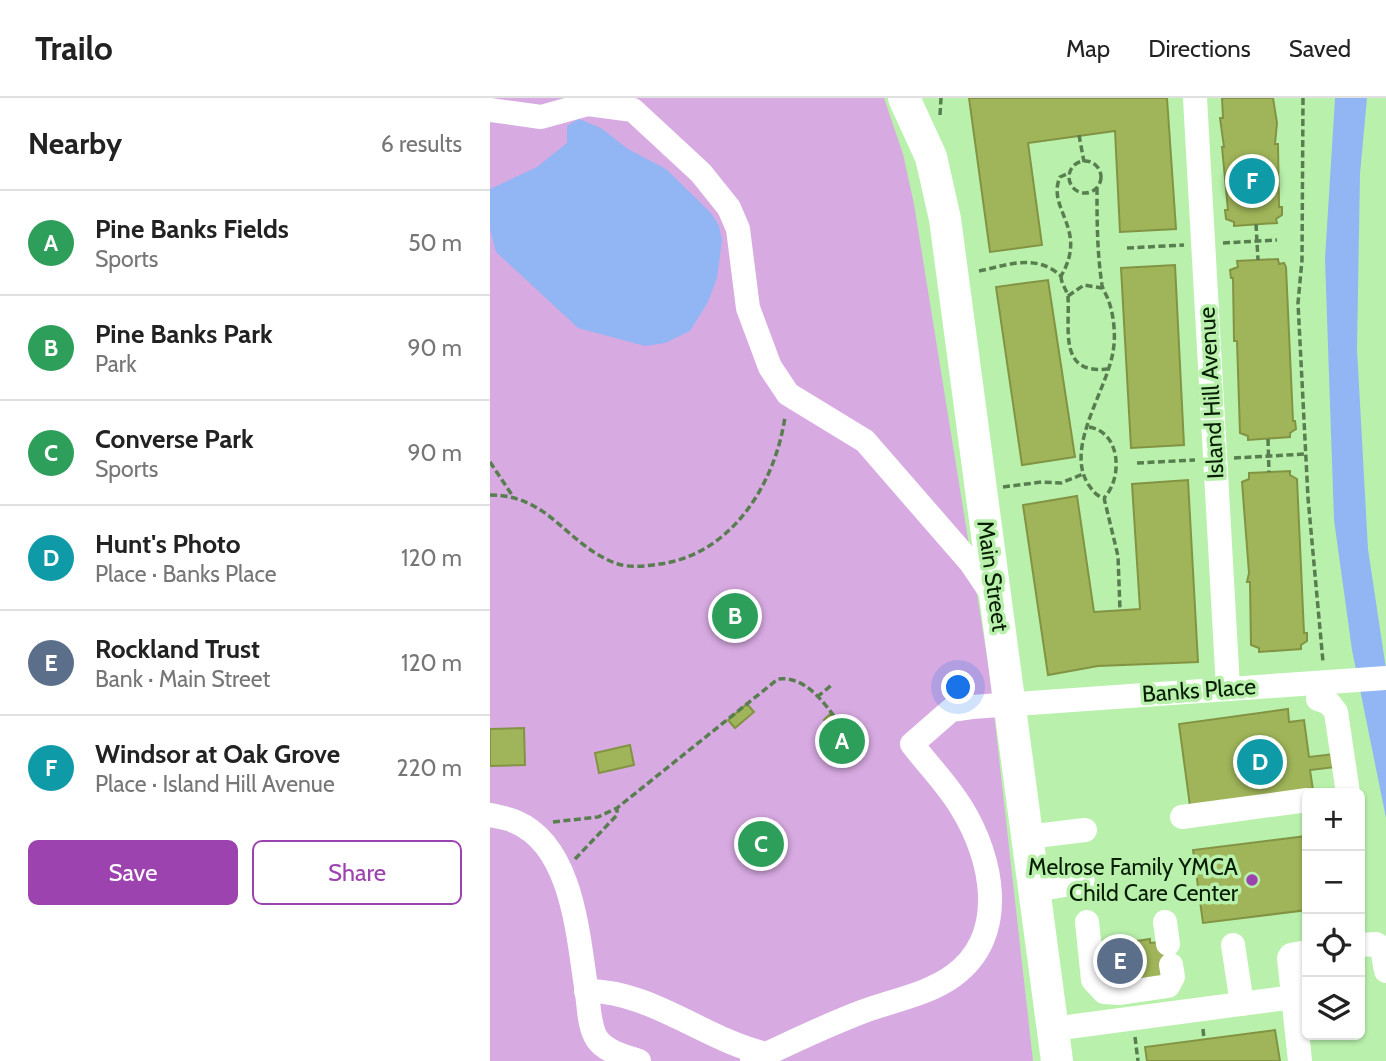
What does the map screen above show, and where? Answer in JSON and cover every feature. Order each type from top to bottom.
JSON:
[{"type":"main road","name":"Main Street","points":[[904,98],[931,157],[942,204],[1057,1061]]},
{"type":"street","name":"Island Hill Avenue","points":[[1195,98],[1228,688]]},
{"type":"street","points":[[490,110],[541,117],[579,102],[629,104],[701,173],[729,208],[738,229],[748,308],[770,367],[788,394],[865,441],[971,563],[996,600]]},
{"type":"street","name":"Banks Place","points":[[759,1058],[857,1014],[939,984],[961,968],[979,949],[985,936],[991,902],[979,846],[971,825],[951,791],[912,744],[951,710],[1228,688],[1325,686],[1386,678]]},
{"type":"street","points":[[1325,686],[1325,755]]},
{"type":"street","points":[[1325,686],[1329,703],[1336,712],[1347,788]]},
{"type":"street","points":[[1182,817],[1302,801]]},
{"type":"street","points":[[490,815],[516,822],[535,834],[560,870],[567,882],[597,1040],[608,1049],[639,1061]]},
{"type":"street","points":[[1027,837],[1085,830]]},
{"type":"street","points":[[1035,890],[1083,882]]},
{"type":"street","points":[[1087,922],[1093,980],[1104,992],[1120,993],[1168,986],[1173,977],[1168,943]]},
{"type":"street","points":[[1365,945],[1376,944],[1382,948],[1386,971]]},
{"type":"street","points":[[1233,945],[1242,1004]]},
{"type":"street","points":[[1300,1061],[1289,958],[1302,952]]},
{"type":"street","points":[[586,991],[611,992],[706,1029],[723,1051],[742,1049],[759,1058]]},
{"type":"street","points":[[1053,1028],[1293,997]]},
{"type":"path","points":[[940,115],[941,98]]},
{"type":"path","points":[[1303,98],[1298,303],[1308,498],[1325,686]]},
{"type":"path","points":[[1079,135],[1084,162]]},
{"type":"path","points":[[1097,188],[1086,193],[1075,190],[1068,180],[1072,167],[1084,162],[1093,163],[1100,172],[1097,188],[1097,234],[1102,288],[1111,310],[1114,330],[1109,369],[1082,442],[1083,474],[1096,495],[1104,498]]},
{"type":"path","points":[[1060,276],[1069,262],[1072,246],[1056,188],[1060,177],[1069,173]]},
{"type":"path","points":[[1256,224],[1258,260]]},
{"type":"path","points":[[979,271],[1028,262],[1046,265],[1060,276],[1068,296],[1066,325],[1077,362],[1089,371],[1109,369]]},
{"type":"path","points":[[1068,296],[1084,285],[1102,288]]},
{"type":"path","points":[[490,495],[513,495],[543,510],[582,545],[620,565],[648,566],[687,560],[705,551],[718,539],[758,494],[779,449],[788,394]]},
{"type":"path","points":[[1089,428],[1097,429],[1106,440],[1117,464],[1115,481],[1104,498],[1118,556],[1120,610]]},
{"type":"path","points":[[1268,439],[1269,472]]},
{"type":"path","points":[[490,462],[513,495]]},
{"type":"path","points":[[982,491],[1042,482],[1061,483],[1083,474]]},
{"type":"path","points":[[516,822],[584,820],[617,808],[771,682],[786,678],[801,681],[851,739]]},
{"type":"path","points":[[817,697],[833,684]]},
{"type":"path","points":[[560,870],[579,856],[617,816],[617,808]]},
{"type":"shaded area","points":[[490,98],[884,98],[903,154],[914,204],[989,669],[1033,1061],[490,1061]]},
{"type":"water","points":[[1335,98],[1367,98],[1360,174],[1357,349],[1368,549],[1386,669],[1386,818],[1352,650],[1334,520],[1325,259]]},
{"type":"water","points":[[579,119],[601,128],[628,149],[666,169],[711,213],[719,226],[722,240],[717,278],[708,302],[690,331],[665,343],[645,346],[578,328],[496,252],[490,229],[490,189],[537,167],[567,143],[567,126]]},
{"type":"building","points":[[969,98],[1167,98],[1176,229],[1120,232],[1115,131],[1028,143],[1042,245],[990,252]]},
{"type":"building","points":[[1222,98],[1273,98],[1277,123],[1275,144],[1278,144],[1279,207],[1282,207],[1282,215],[1276,219],[1277,223],[1234,226],[1234,222],[1226,219],[1225,210],[1228,210],[1220,118],[1223,118]]},
{"type":"building","points":[[1278,259],[1279,264],[1284,263],[1286,267],[1293,421],[1296,429],[1290,433],[1290,437],[1248,440],[1248,436],[1240,433],[1237,341],[1234,341],[1233,278],[1230,270],[1238,267],[1237,261]]},
{"type":"building","points":[[1175,265],[1184,445],[1131,448],[1121,268]]},
{"type":"building","points":[[1048,280],[1075,457],[1022,465],[996,287]]},
{"type":"building","points":[[1290,471],[1290,475],[1297,479],[1304,633],[1307,633],[1307,641],[1301,645],[1301,649],[1259,652],[1259,648],[1251,645],[1250,582],[1247,582],[1249,573],[1242,482],[1249,479],[1249,473]]},
{"type":"building","points":[[1188,480],[1198,662],[1098,666],[1048,675],[1023,505],[1077,496],[1094,612],[1140,609],[1132,484]]},
{"type":"building","points":[[747,704],[754,712],[735,728],[728,720]]},
{"type":"building","points":[[1288,709],[1289,722],[1304,720],[1309,757],[1334,754],[1336,767],[1310,770],[1313,788],[1302,788],[1302,791],[1190,806],[1179,724]]},
{"type":"building","points":[[830,714],[846,734],[840,739],[824,720]]},
{"type":"building","points":[[524,728],[525,765],[490,766],[490,729]]},
{"type":"building","points":[[630,745],[634,765],[599,773],[595,753]]},
{"type":"building","name":"Melrose Family YMCA Child Care Center","points":[[1302,837],[1302,911],[1203,923],[1193,850]]},
{"type":"building","points":[[1150,939],[1150,943],[1160,942],[1175,964],[1164,976],[1109,983],[1101,975],[1098,950],[1116,947],[1116,944]]},
{"type":"building","points":[[1275,1030],[1280,1061],[1147,1061],[1145,1047]]},
{"type":"place","name":"Windsor at Oak Grove","points":[[1252,181]]},
{"type":"place","name":"Pine Banks Park","points":[[735,616]]},
{"type":"place","name":"Pine Banks Fields","points":[[842,741]]},
{"type":"place","name":"Hunt's Photo","points":[[1260,762]]},
{"type":"place","name":"Converse Park","points":[[761,844]]},
{"type":"place","name":"Melrose Family YMCA Child Care Center","points":[[1252,880]]},
{"type":"place","name":"Rockland Trust","points":[[1120,961]]}]
